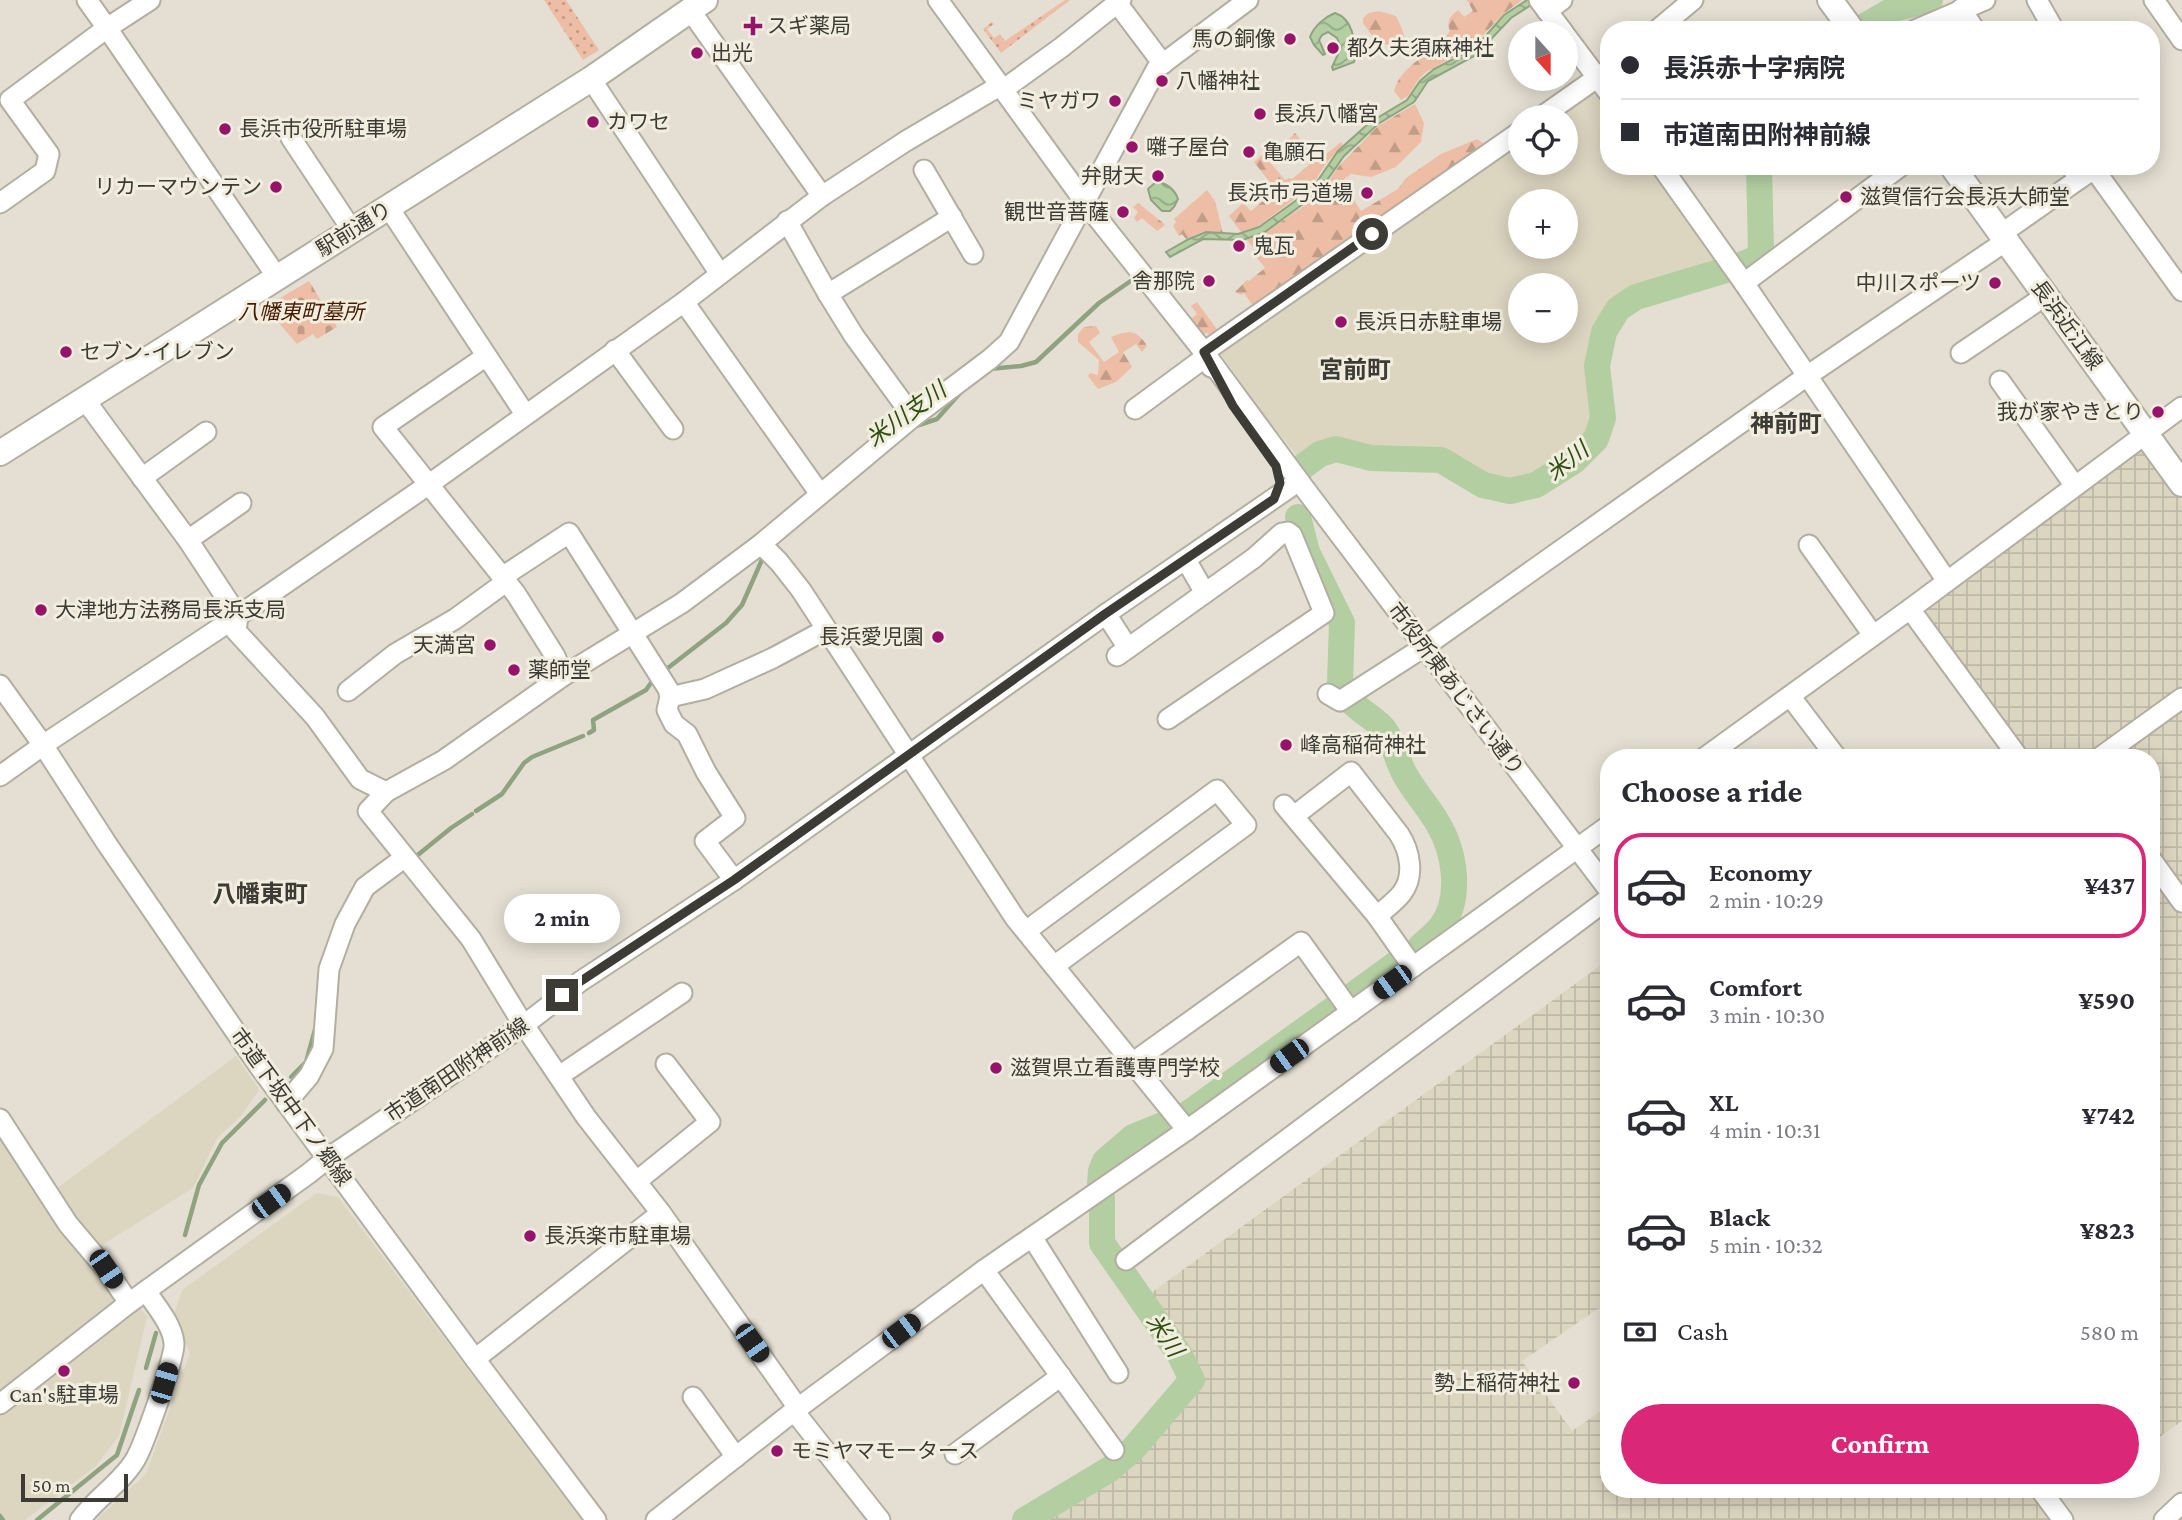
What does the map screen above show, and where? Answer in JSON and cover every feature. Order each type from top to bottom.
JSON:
[{"type":"main road","points":[[1830,0],[1846,21]]},
{"type":"main road","name":"駅前通り","points":[[0,453],[591,79],[698,3]]},
{"type":"main road","name":"長浜近江線","points":[[1958,175],[2182,484]]},
{"type":"street","points":[[87,0],[277,277]]},
{"type":"street","points":[[0,203],[45,171],[49,154],[5,93],[150,0]]},
{"type":"street","name":"市役所東あじさい通り","points":[[938,0],[1084,201],[1206,354],[1291,486],[1424,647],[1600,879]]},
{"type":"street","points":[[880,1520],[796,1410],[661,1213],[586,1117],[524,1025],[471,939],[368,811],[386,793],[444,760],[563,676],[682,603],[761,544],[913,416],[1009,342],[1157,68],[1248,0]]},
{"type":"street","points":[[1668,21],[1693,0]]},
{"type":"street","points":[[1935,21],[1985,0]]},
{"type":"street","points":[[2037,0],[2049,21]]},
{"type":"street","points":[[2154,0],[2182,40]]},
{"type":"street","points":[[0,776],[428,485],[684,302],[787,221],[906,141],[1002,87],[1062,47],[1119,1],[1163,64]]},
{"type":"street","points":[[698,3],[822,197]]},
{"type":"street","points":[[1549,4],[1558,21]]},
{"type":"street","points":[[1961,9],[1969,21]]},
{"type":"street","points":[[1578,50],[1600,74]]},
{"type":"street","points":[[591,79],[720,274]]},
{"type":"street","points":[[1562,105],[1600,83]]},
{"type":"street","points":[[291,138],[352,230]]},
{"type":"street","points":[[1135,409],[1206,354],[1508,140]]},
{"type":"street","points":[[925,170],[973,254]]},
{"type":"street","points":[[1667,175],[1947,581]]},
{"type":"street","points":[[1744,283],[1889,175]]},
{"type":"street","points":[[1341,696],[1424,647],[2003,238],[2080,175]]},
{"type":"street","points":[[2090,175],[2182,291]]},
{"type":"street","points":[[389,208],[525,414]]},
{"type":"street","points":[[828,294],[952,217]]},
{"type":"street","points":[[787,221],[854,336],[913,416]]},
{"type":"street","points":[[1961,353],[2045,296]]},
{"type":"street","points":[[684,302],[820,494]]},
{"type":"street","points":[[615,351],[673,429]]},
{"type":"street","points":[[1206,354],[1233,406],[1276,466],[1280,483],[1291,486]]},
{"type":"street","points":[[485,356],[383,427],[504,580],[555,656],[563,676]]},
{"type":"street","points":[[2000,381],[2075,486]]},
{"type":"street","points":[[85,401],[188,540],[238,616],[236,631],[315,717],[359,779],[386,793]]},
{"type":"street","points":[[1716,749],[2182,407]]},
{"type":"street","points":[[142,478],[206,432]]},
{"type":"street","name":"市道南田附神前線","points":[[0,1404],[129,1303],[328,1158],[524,1025],[581,981],[734,880],[1105,614],[1291,486]]},
{"type":"street","points":[[188,540],[240,503]]},
{"type":"street","points":[[1105,614],[1123,652],[1254,558],[1282,533],[1288,532],[1293,537],[1324,613],[1168,719]]},
{"type":"street","points":[[348,691],[395,654],[455,619],[569,533],[668,688],[670,697],[667,709],[674,724],[687,734],[706,772],[735,818],[705,841],[734,880]]},
{"type":"street","points":[[761,544],[801,590],[1015,918],[1187,1130]]},
{"type":"street","points":[[1809,545],[1873,635]]},
{"type":"street","points":[[1186,560],[1205,593]]},
{"type":"street","points":[[1910,609],[2012,749]]},
{"type":"street","points":[[670,697],[705,688],[773,658],[825,630]]},
{"type":"street","name":"市道下坂中下ノ郷線","points":[[0,685],[286,1103],[596,1520]]},
{"type":"street","points":[[1790,696],[1830,749]]},
{"type":"street","points":[[2111,749],[2182,698]]},
{"type":"street","points":[[1377,916],[1402,892],[1409,876],[1409,859],[1399,834],[1351,772],[1289,810],[1377,916],[1413,967]]},
{"type":"street","points":[[1026,931],[1217,790],[1243,812],[1246,825],[1055,966]]},
{"type":"street","points":[[656,1520],[796,1410],[984,1270],[1187,1130],[1600,832]]},
{"type":"street","points":[[286,1103],[309,1076],[323,1049],[329,969],[345,925],[365,887],[404,858]]},
{"type":"street","points":[[2160,871],[2182,902]]},
{"type":"street","points":[[1126,1260],[1600,905]]},
{"type":"street","points":[[1132,1063],[1301,942],[1351,1012]]},
{"type":"street","points":[[559,1076],[682,993]]},
{"type":"street","points":[[637,1181],[710,1122],[666,1064]]},
{"type":"street","points":[[0,1119],[68,1224],[106,1269],[129,1303]]},
{"type":"street","points":[[475,1359],[661,1213]]},
{"type":"street","points":[[1032,1237],[1118,1373]]},
{"type":"street","points":[[984,1270],[1114,1450]]},
{"type":"street","points":[[80,1520],[91,1504],[135,1459],[164,1383],[175,1345],[171,1330],[146,1291]]},
{"type":"street","points":[[955,1454],[1060,1376]]},
{"type":"street","points":[[692,1398],[736,1457]]},
{"type":"street","points":[[2047,1498],[2063,1520]]},
{"type":"street","points":[[2164,1520],[2182,1503]]},
{"type":"shaded area","points":[[1591,93],[1600,96],[1600,175],[1659,175],[1723,264],[1629,290],[1612,307],[1600,332],[1592,359],[1596,417],[1592,438],[1541,478],[1512,486],[1499,484],[1443,452],[1375,450],[1341,442],[1318,447],[1300,459],[1268,420],[1221,354],[1222,346],[1508,150],[1508,175],[1578,175],[1578,105],[1574,105]]},
{"type":"shaded area","points":[[2141,445],[2182,501],[2182,686],[2099,749],[2019,749],[1917,610]]},
{"type":"shaded area","points":[[2182,705],[2182,890],[2160,860],[2160,749],[2124,749]]},
{"type":"shaded area","points":[[2160,880],[2182,911],[2182,1421],[2160,1437]]},
{"type":"shaded area","points":[[1600,966],[1600,1309],[1522,1361],[1572,1431],[1600,1412],[1600,1498],[2034,1498],[2050,1520],[1038,1520],[1128,1468],[1196,1396],[1201,1375],[1194,1353],[1151,1293]]},
{"type":"shaded area","points":[[236,1056],[259,1090],[241,1116],[217,1138],[193,1188],[94,1250],[147,1317],[119,1436],[96,1466],[25,1520],[0,1520],[0,1139],[4,1136],[44,1198]]},
{"type":"shaded area","points":[[317,1193],[338,1197],[581,1520],[96,1520],[146,1474],[190,1353],[174,1314],[182,1290]]},
{"type":"green space","points":[[544,0],[566,0],[599,50],[583,60]]},
{"type":"green space","points":[[1065,0],[1070,0],[1001,53],[983,29],[992,22],[994,24],[987,29],[994,38],[1000,34],[1005,41]]},
{"type":"green space","points":[[1467,0],[1522,0],[1503,14],[1473,46],[1426,72],[1408,96],[1401,100],[1394,91],[1398,81],[1411,66],[1444,39],[1450,31],[1449,22],[1453,14],[1458,10],[1464,17],[1473,11]]},
{"type":"green space","points":[[1379,11],[1396,16],[1400,25],[1405,38],[1405,52],[1399,56],[1392,46],[1379,46],[1363,23],[1363,18],[1369,13]]},
{"type":"green space","points":[[1415,104],[1424,123],[1421,142],[1396,167],[1371,177],[1351,174],[1342,181],[1361,211],[1398,189],[1406,178],[1441,154],[1477,139],[1489,147],[1253,306],[1244,293],[1241,295],[1235,292],[1265,268],[1247,240],[1265,233],[1314,199],[1322,192],[1338,167],[1378,126]]},
{"type":"green space","points":[[1295,133],[1316,158],[1341,142],[1343,145],[1327,162],[1311,187],[1258,226],[1241,232],[1229,216],[1243,203],[1251,211],[1276,190],[1254,162],[1263,154],[1285,180],[1292,179],[1309,165],[1288,140]]},
{"type":"green space","points":[[1207,190],[1215,201],[1223,233],[1205,231],[1186,239],[1182,234],[1179,236],[1173,226],[1176,222],[1174,219]]},
{"type":"green space","points":[[1138,203],[1165,225],[1157,231],[1142,218],[1137,222],[1134,218],[1138,212],[1133,207]]},
{"type":"green space","name":"八幡東町墓所","points":[[309,281],[337,327],[317,339],[313,334],[297,344],[265,307]]},
{"type":"green space","points":[[1197,302],[1218,331],[1213,335],[1202,335],[1190,320],[1197,314],[1191,306]]},
{"type":"green space","points":[[1096,326],[1100,333],[1089,342],[1104,362],[1119,352],[1111,337],[1132,332],[1140,336],[1147,346],[1142,352],[1136,344],[1123,352],[1132,367],[1116,382],[1098,389],[1088,376],[1090,373],[1098,375],[1099,360],[1078,342],[1078,334],[1084,327]]},
{"type":"water","points":[[1527,0],[1534,3],[1511,18],[1476,55],[1428,81],[1414,102],[1378,124],[1344,156],[1318,193],[1265,232],[1243,240],[1203,239],[1170,257],[1166,252],[1206,232],[1238,234],[1259,227],[1312,189],[1338,151],[1369,123],[1407,100],[1420,81],[1434,69],[1475,48],[1504,15]]},
{"type":"water","points":[[1335,13],[1349,25],[1355,58],[1354,62],[1333,70],[1341,48],[1337,38],[1328,32],[1322,35],[1319,40],[1325,54],[1323,55],[1310,37],[1320,22]]},
{"type":"water","points":[[1156,182],[1167,185],[1177,196],[1178,199],[1170,211],[1162,211],[1151,200],[1148,189]]},
{"type":"waterway","name":"米川","points":[[1874,21],[1894,9],[1930,0]]},
{"type":"waterway","name":"米川","points":[[1741,265],[1755,259],[1761,251],[1759,175]]},
{"type":"waterway","name":"米川","points":[[1301,468],[1320,454],[1336,449],[1371,458],[1441,460],[1483,485],[1510,491],[1536,485],[1574,461],[1596,439],[1603,418],[1597,366],[1604,332],[1618,309],[1636,297],[1726,270]]},
{"type":"waterway","name":"米川支川","points":[[989,369],[1036,362],[1099,303],[1135,278]]},
{"type":"waterway","name":"米川支川","points":[[913,427],[937,419],[961,392]]},
{"type":"waterway","name":"米川","points":[[1298,517],[1307,552],[1342,623],[1340,683],[1343,691],[1384,729],[1404,773],[1437,822],[1452,861],[1452,903],[1440,928],[1420,947]]},
{"type":"waterway","name":"米川支川","points":[[664,671],[726,623],[742,605],[765,553]]},
{"type":"waterway","name":"米川支川","points":[[589,733],[594,730],[593,720],[646,690],[653,680]]},
{"type":"waterway","name":"米川支川","points":[[476,811],[502,794],[524,763],[532,757],[583,736]]},
{"type":"waterway","name":"米川支川","points":[[414,858],[472,814]]},
{"type":"waterway","name":"米川","points":[[1349,998],[1397,963]]},
{"type":"waterway","name":"米川","points":[[1186,1115],[1339,1005]]},
{"type":"waterway","name":"米川支川","points":[[291,1077],[306,1062],[316,1026]]},
{"type":"waterway","name":"米川支川","points":[[185,1235],[199,1185],[222,1143],[265,1100]]},
{"type":"waterway","name":"米川","points":[[1025,1520],[1110,1469],[1133,1449],[1192,1380],[1180,1355],[1102,1243],[1100,1183],[1105,1161],[1133,1137],[1170,1122]]},
{"type":"waterway","name":"米川支川","points":[[146,1368],[156,1333]]},
{"type":"waterway","name":"米川支川","points":[[37,1520],[117,1455],[139,1390]]},
{"type":"waterway","name":"米川支川","points":[[0,1516],[3,1520]]},
{"type":"place","name":"スギ薬局","points":[[753,26]]},
{"type":"place","name":"馬の銅像","points":[[1290,39]]},
{"type":"place","name":"都久夫須麻神社","points":[[1333,48]]},
{"type":"place","name":"出光","points":[[697,53]]},
{"type":"place","name":"八幡神社","points":[[1162,81]]},
{"type":"place","name":"ミヤガワ","points":[[1115,101]]},
{"type":"place","name":"長浜八幡宮","points":[[1260,114]]},
{"type":"place","name":"カワセ","points":[[593,122]]},
{"type":"place","name":"長浜市役所駐車場","points":[[225,129]]},
{"type":"place","name":"囃子屋台","points":[[1132,147]]},
{"type":"place","name":"亀願石","points":[[1249,152]]},
{"type":"place","name":"弁財天","points":[[1158,176]]},
{"type":"place","name":"リカーマウンテン","points":[[276,187]]},
{"type":"place","name":"長浜市弓道場","points":[[1367,193]]},
{"type":"place","name":"滋賀信行会長浜大師堂","points":[[1846,197]]},
{"type":"place","name":"観世音菩薩","points":[[1123,212]]},
{"type":"place","name":"鬼瓦","points":[[1239,246]]},
{"type":"place","name":"舎那院","points":[[1209,281]]},
{"type":"place","name":"中川スポーツ","points":[[1995,283]]},
{"type":"place","name":"長浜日赤駐車場","points":[[1341,322]]},
{"type":"place","name":"セブン-イレブン","points":[[66,352]]},
{"type":"place","name":"我が家やきとり","points":[[2158,412]]},
{"type":"place","name":"大津地方法務局長浜支局","points":[[41,610]]},
{"type":"place","name":"長浜愛児園","points":[[938,637]]},
{"type":"place","name":"天満宮","points":[[490,645]]},
{"type":"place","name":"薬師堂","points":[[514,670]]},
{"type":"place","name":"峰高稲荷神社","points":[[1286,745]]},
{"type":"place","name":"滋賀県立看護専門学校","points":[[996,1068]]},
{"type":"place","name":"長浜楽市駐車場","points":[[530,1236]]},
{"type":"place","name":"Can's駐車場","points":[[64,1371]]},
{"type":"place","name":"勢上稲荷神社","points":[[1574,1383]]},
{"type":"place","name":"モミヤマモータース","points":[[777,1451]]},
{"type":"district","name":"宮前町","points":[[1355,370]]},
{"type":"district","name":"神前町","points":[[1786,424]]},
{"type":"district","name":"八幡東町","points":[[260,894]]},
{"type":"route","points":[[562,995],[734,880],[1105,614],[1274,499],[1280,483],[1279,471],[1233,406],[1204,352],[1372,234]]}]
